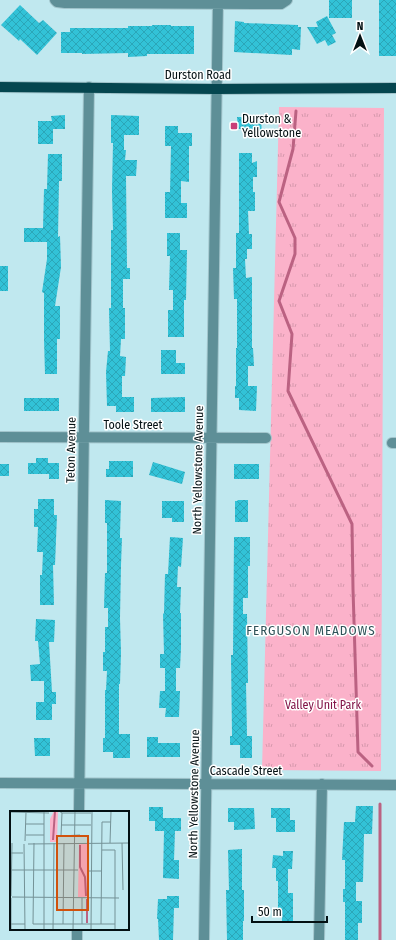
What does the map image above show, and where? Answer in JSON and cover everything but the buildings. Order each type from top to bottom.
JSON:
[{"type":"main road","name":"Durston Road","points":[[0,87],[216,89],[396,88]]},
{"type":"street","points":[[55,0],[57,2],[65,3],[218,2],[282,4],[287,0]]},
{"type":"street","name":"North Yellowstone Avenue","points":[[204,940],[218,2]]},
{"type":"street","name":"Teton Avenue","points":[[79,811],[89,87]]},
{"type":"street","name":"Toole Street","points":[[0,437],[266,438]]},
{"type":"street","name":"Cascade Street","points":[[0,783],[396,785]]},
{"type":"street","points":[[319,940],[322,784]]},
{"type":"green space","name":"Valley Unit Park","points":[[279,107],[384,108],[381,771],[262,770]]},
{"type":"waterway","points":[[296,111],[293,149],[279,202],[295,238],[295,254],[279,301],[292,334],[288,391],[352,524],[358,752],[372,766]]},
{"type":"waterway","points":[[380,804],[380,940]]},
{"type":"place","name":"Durston & Yellowstone","points":[[234,126]]},
{"type":"district","name":"FERGUSON MEADOWS","points":[[311,630]]}]
